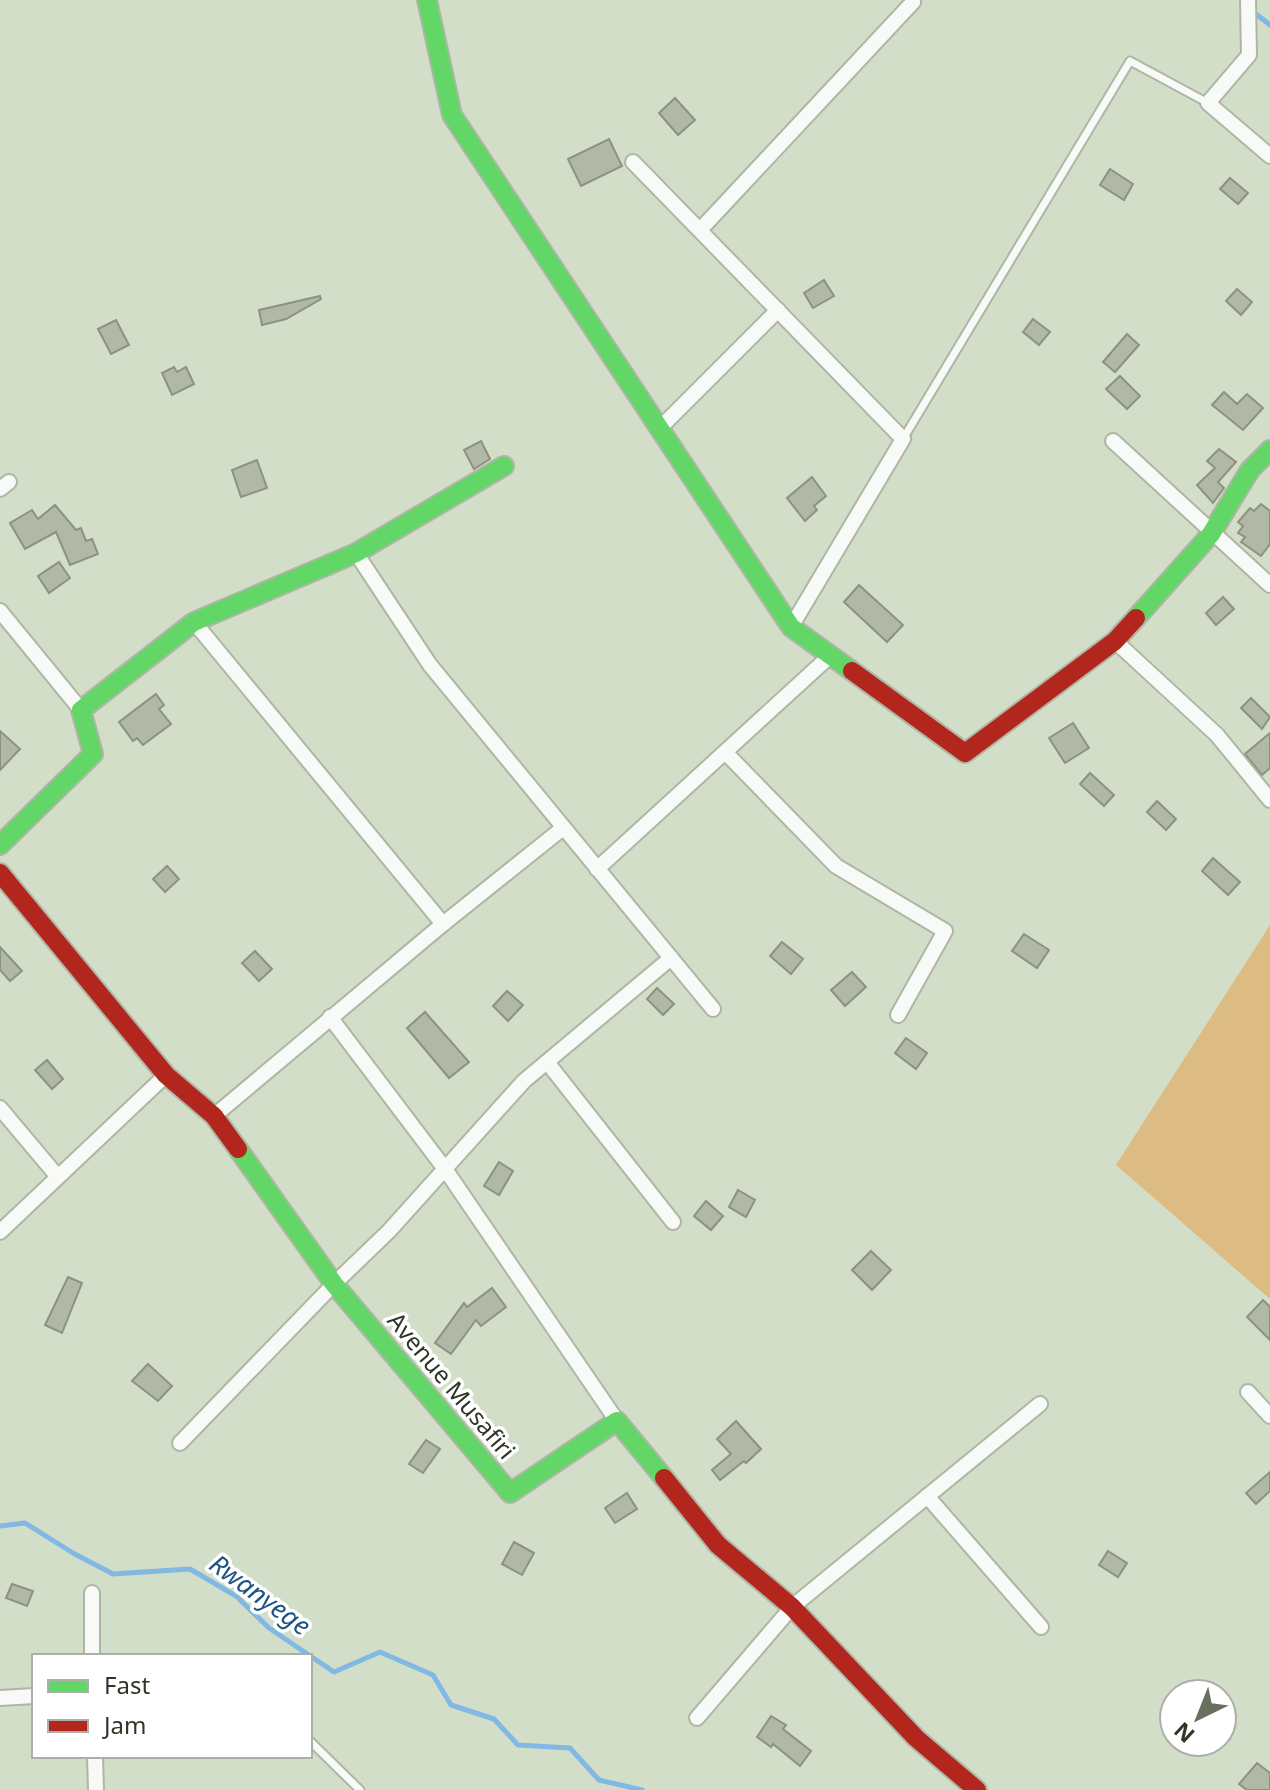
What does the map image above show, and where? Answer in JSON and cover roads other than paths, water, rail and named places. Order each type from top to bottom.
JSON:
[{"type":"street","points":[[427,0],[452,115],[791,627],[965,753],[1115,641],[1211,534],[1250,470],[1270,450]]},
{"type":"street","points":[[700,230],[912,0]]},
{"type":"street","points":[[1248,0],[1249,55],[1208,103],[1270,156]]},
{"type":"street","points":[[633,162],[903,439],[791,627]]},
{"type":"street","points":[[660,428],[778,310]]},
{"type":"street","points":[[1113,441],[1270,585]]},
{"type":"street","points":[[81,710],[194,622],[356,553],[504,466]]},
{"type":"street","points":[[356,553],[430,665],[713,1009]]},
{"type":"street","points":[[0,611],[81,710],[93,754],[0,845]]},
{"type":"street","points":[[194,622],[443,924]]},
{"type":"street","points":[[1115,641],[1217,735],[1270,800]]},
{"type":"street","points":[[597,869],[831,655]]},
{"type":"street","points":[[725,752],[836,866],[945,931],[898,1015]]},
{"type":"street","points":[[214,1116],[330,1017],[563,828]]},
{"type":"street","name":"Avenue Musafiri","points":[[0,873],[166,1075],[214,1116],[334,1284],[510,1493],[617,1421]]},
{"type":"street","points":[[180,1443],[389,1231],[524,1081],[671,958]]},
{"type":"street","points":[[330,1017],[445,1169],[617,1421],[718,1545],[792,1607],[916,1738],[977,1790]]},
{"type":"street","points":[[547,1062],[673,1222]]},
{"type":"street","points":[[0,1232],[166,1075]]},
{"type":"street","points":[[0,1108],[58,1177]]},
{"type":"street","points":[[1248,1392],[1270,1416]]},
{"type":"street","points":[[697,1718],[792,1607],[1040,1404]]},
{"type":"street","points":[[927,1496],[1041,1627]]},
{"type":"street","points":[[92,1593],[92,1654]]},
{"type":"street","points":[[0,1698],[32,1696]]},
{"type":"street","points":[[95,1758],[96,1790]]},
{"type":"lane","points":[[903,439],[1130,61],[1208,103]]},
{"type":"lane","points":[[312,1743],[360,1790]]},
{"type":"waterway","points":[[1251,10],[1270,25]]},
{"type":"waterway","name":"Rwanyege","points":[[0,1526],[25,1523],[113,1574],[190,1569],[236,1596],[269,1628],[307,1654]]},
{"type":"waterway","name":"Rwanyege","points":[[312,1657],[334,1672],[380,1652],[433,1675],[451,1705],[494,1719],[518,1745],[570,1748],[599,1780],[642,1790]]}]
